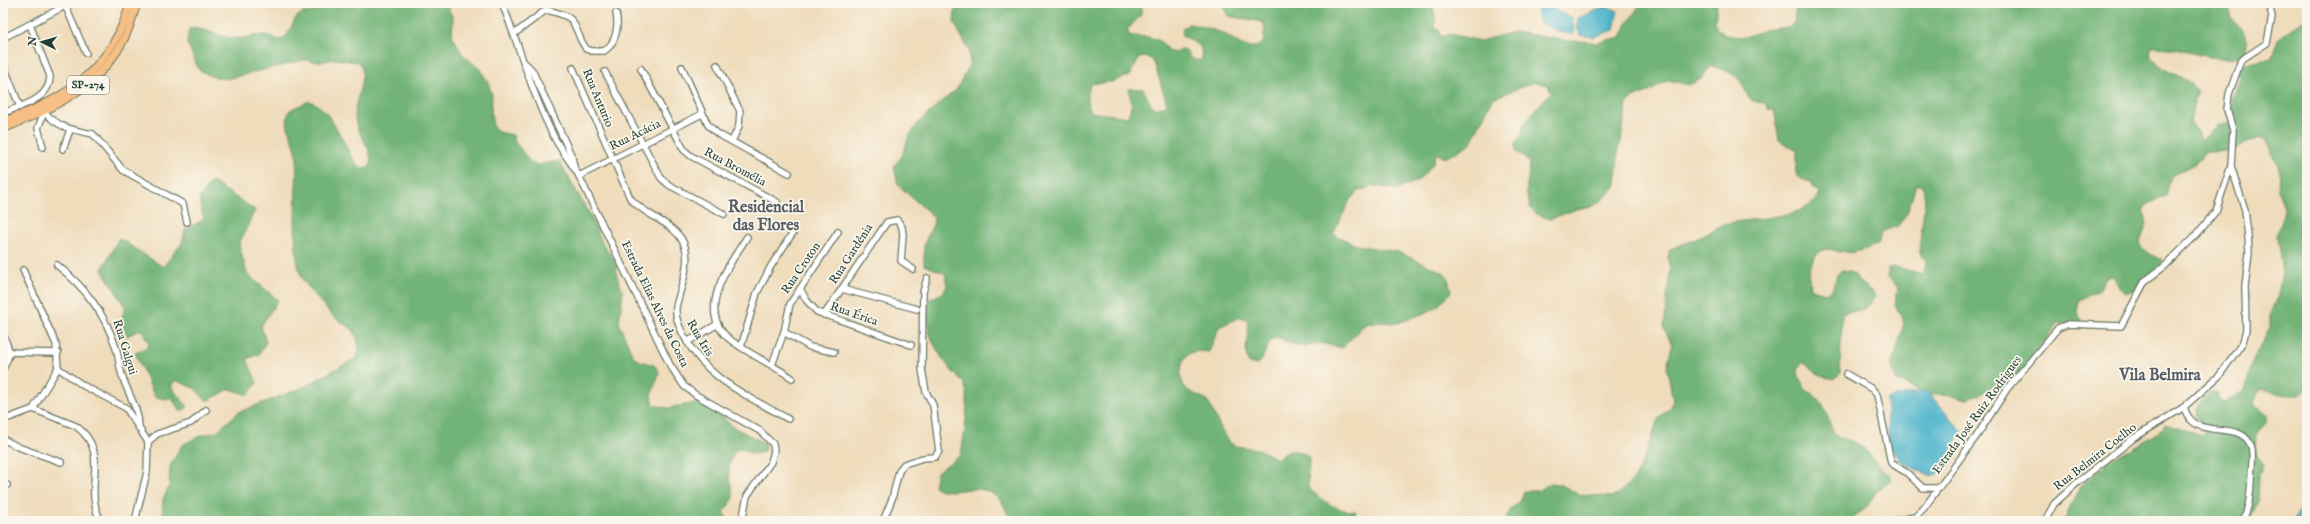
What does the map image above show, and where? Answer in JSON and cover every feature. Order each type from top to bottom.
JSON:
[{"type":"main road","name":"SP-274","points":[[3,121],[38,102],[58,97],[86,77],[104,58],[116,39],[130,3]]},
{"type":"main road","name":"SP-274","points":[[3,129],[44,112],[79,92],[98,76],[122,43],[137,3]]},
{"type":"street","name":"Estrada Elias Alves da Costa","points":[[502,3],[525,63],[532,70],[572,157],[574,167],[670,365],[678,377],[696,395],[760,431],[773,444],[774,451],[771,462],[747,496],[742,521]]},
{"type":"street","points":[[2231,166],[2233,130],[2227,110],[2229,94],[2241,60],[2267,42],[2272,17],[2269,3]]},
{"type":"street","points":[[3,38],[30,25],[65,4],[86,53]]},
{"type":"street","points":[[514,34],[546,10],[570,17],[577,26],[586,49],[592,51],[604,51],[614,40],[618,21],[616,13]]},
{"type":"street","points":[[3,113],[38,102],[50,83],[50,76],[30,25]]},
{"type":"street","points":[[3,64],[20,107]]},
{"type":"street","points":[[717,66],[740,111],[739,126],[732,142]]},
{"type":"street","points":[[682,67],[702,114],[712,129],[732,142],[789,173]]},
{"type":"street","name":"Rua Anturio","points":[[573,68],[612,158]]},
{"type":"street","name":"Rua Bromélia","points":[[641,69],[684,150],[690,156],[777,202]]},
{"type":"street","points":[[605,72],[661,178],[669,185],[724,214]]},
{"type":"street","points":[[43,147],[38,128],[44,112],[59,126],[70,130],[93,134],[123,170],[183,204],[186,222]]},
{"type":"street","name":"Rua Acácia","points":[[579,176],[612,158],[702,114]]},
{"type":"street","points":[[63,149],[70,130]]},
{"type":"street","name":"Rua Iris","points":[[612,158],[637,206],[676,231],[685,246],[685,270],[676,316],[687,342],[700,362],[723,382],[788,419]]},
{"type":"street","name":"Rua Belmira Coelho","points":[[2045,521],[2059,499],[2079,481],[2134,438],[2184,407],[2219,376],[2243,342],[2246,330],[2245,286],[2249,253],[2248,236],[2245,210],[2231,166]]},
{"type":"street","name":"Estrada José Ruiz Rodrigues","points":[[1893,521],[1917,515],[1939,488],[1976,437],[2007,389],[2058,328],[2068,324],[2117,327],[2124,325],[2145,281],[2165,266],[2198,233],[2216,211],[2231,166]]},
{"type":"street","name":"Rua Gardênia","points":[[824,315],[882,227],[890,220],[897,220],[902,227],[901,261],[913,269]]},
{"type":"street","points":[[741,348],[757,293],[771,266],[794,231]]},
{"type":"street","name":"Rua Croton","points":[[772,365],[784,332],[790,304],[838,232]]},
{"type":"street","points":[[747,237],[720,283],[715,307],[718,324],[730,340],[792,378]]},
{"type":"street","name":"Rua Galgui","points":[[57,264],[73,277],[104,316],[117,350],[122,376],[137,411],[139,429]]},
{"type":"street","points":[[3,420],[33,408],[58,368],[58,353],[23,270]]},
{"type":"street","points":[[883,521],[892,499],[899,471],[904,464],[923,458],[935,457],[939,451],[932,405],[926,392],[922,369],[922,297],[927,278]]},
{"type":"street","name":"Rua Érica","points":[[800,289],[812,308],[824,315],[911,345]]},
{"type":"street","points":[[842,289],[917,309]]},
{"type":"street","points":[[687,342],[718,324]]},
{"type":"street","points":[[784,332],[810,347],[834,352]]},
{"type":"street","points":[[3,334],[10,352],[3,370]]},
{"type":"street","points":[[3,352],[58,353]]},
{"type":"street","points":[[58,368],[84,386],[126,408],[148,442],[147,472],[135,521]]},
{"type":"street","points":[[1846,374],[1872,389],[1877,395],[1890,463],[1907,473],[1923,488],[1939,488]]},
{"type":"street","points":[[2184,407],[2188,418],[2196,425],[2240,433],[2248,440],[2251,447],[2250,492],[2248,504],[2240,521]]},
{"type":"street","points":[[33,408],[76,426],[81,430],[93,448],[96,461],[93,489],[94,501],[96,512],[101,521]]},
{"type":"street","points":[[148,442],[157,434],[190,423],[206,410]]},
{"type":"street","points":[[3,439],[18,447],[61,462]]},
{"type":"green space","points":[[328,3],[446,3],[453,19],[452,35],[463,55],[480,69],[488,82],[492,95],[491,113],[493,126],[498,132],[513,135],[516,143],[527,158],[534,164],[542,165],[559,161],[590,215],[603,245],[616,263],[617,277],[623,291],[619,323],[633,356],[640,361],[654,365],[659,371],[652,395],[654,405],[668,408],[696,403],[710,406],[733,427],[765,443],[764,451],[754,454],[743,449],[736,450],[732,457],[729,475],[733,500],[724,511],[728,521],[162,520],[163,499],[169,487],[170,466],[182,445],[202,435],[216,432],[239,412],[302,388],[356,358],[359,351],[358,341],[353,330],[330,313],[303,280],[299,270],[295,239],[297,159],[295,146],[287,122],[290,110],[309,101],[317,105],[331,120],[358,166],[364,168],[371,166],[369,152],[358,130],[355,117],[356,105],[362,80],[362,68],[358,62],[334,59],[320,62],[304,60],[226,79],[211,76],[199,70],[187,43],[189,29],[205,30],[231,38],[265,35],[280,40],[286,37],[296,18],[302,13],[316,11]]},
{"type":"green space","points":[[975,3],[1142,3],[1141,15],[1127,30],[1130,36],[1157,39],[1167,51],[1174,53],[1180,50],[1186,51],[1194,60],[1202,60],[1201,47],[1182,35],[1183,28],[1189,24],[1223,33],[1245,46],[1257,46],[1263,43],[1265,29],[1263,22],[1228,16],[1221,3],[1432,3],[1436,23],[1434,26],[1439,29],[1441,37],[1450,34],[1480,41],[1515,32],[1567,41],[1585,41],[1596,43],[1621,37],[1627,24],[1641,3],[1717,3],[1715,22],[1717,30],[1730,36],[1745,37],[1765,30],[1789,27],[1794,23],[1796,3],[2234,3],[2231,5],[2230,17],[2239,24],[2244,33],[2247,44],[2247,55],[2235,58],[2222,58],[2176,49],[2152,47],[2150,54],[2159,65],[2185,80],[2197,91],[2196,98],[2193,101],[2194,103],[2190,122],[2201,141],[2218,125],[2227,124],[2234,117],[2231,98],[2238,86],[2239,66],[2271,59],[2278,40],[2286,32],[2307,18],[2307,389],[2302,393],[2284,395],[2261,389],[2254,402],[2257,408],[2268,416],[2266,423],[2257,433],[2256,454],[2264,465],[2259,478],[2258,501],[2249,521],[2064,521],[2080,486],[2109,462],[2156,434],[2166,424],[2200,435],[2205,430],[2195,416],[2201,401],[2209,392],[2216,393],[2219,399],[2223,402],[2245,391],[2253,360],[2270,328],[2270,314],[2278,294],[2282,273],[2277,237],[2285,210],[2278,190],[2279,169],[2266,141],[2259,138],[2245,143],[2233,151],[2206,152],[2196,163],[2171,176],[2166,196],[2147,205],[2143,210],[2147,223],[2139,244],[2149,254],[2162,260],[2163,267],[2157,272],[2143,276],[2138,289],[2125,293],[2120,289],[2113,276],[2106,277],[2099,290],[2079,300],[2077,313],[2082,320],[2079,326],[2072,327],[2058,324],[2014,381],[2007,384],[1992,386],[1980,395],[1966,399],[1952,395],[1922,393],[1896,380],[1892,366],[1904,323],[1895,304],[1898,288],[1888,277],[1888,269],[1895,267],[1923,274],[1927,261],[1922,257],[1919,250],[1925,201],[1923,185],[1916,185],[1907,213],[1898,226],[1883,231],[1877,244],[1863,250],[1853,252],[1843,253],[1829,249],[1823,250],[1814,258],[1811,264],[1809,278],[1811,289],[1825,293],[1832,290],[1837,275],[1842,270],[1849,271],[1855,275],[1859,282],[1871,290],[1875,296],[1865,308],[1842,314],[1840,374],[1835,379],[1820,376],[1803,362],[1798,369],[1801,382],[1822,404],[1838,438],[1849,440],[1863,448],[1877,464],[1890,474],[1891,481],[1878,489],[1866,508],[1850,521],[1506,521],[1510,511],[1523,495],[1523,491],[1538,491],[1551,483],[1559,484],[1578,494],[1609,497],[1616,496],[1633,480],[1643,461],[1658,419],[1669,408],[1673,401],[1667,367],[1672,345],[1664,328],[1670,270],[1668,257],[1670,249],[1701,237],[1722,225],[1732,222],[1792,213],[1805,208],[1814,201],[1819,192],[1812,187],[1811,182],[1804,180],[1797,174],[1797,151],[1779,140],[1774,109],[1769,111],[1766,103],[1753,101],[1749,98],[1741,82],[1732,74],[1711,66],[1701,79],[1689,85],[1668,80],[1651,91],[1632,98],[1627,104],[1621,141],[1618,149],[1616,185],[1605,198],[1593,206],[1577,209],[1550,219],[1536,214],[1531,209],[1526,193],[1530,163],[1516,151],[1516,141],[1522,135],[1524,125],[1551,92],[1548,85],[1535,82],[1493,98],[1470,144],[1445,158],[1436,153],[1433,164],[1418,181],[1397,189],[1373,186],[1359,191],[1349,202],[1333,234],[1356,245],[1398,252],[1443,272],[1448,278],[1451,292],[1436,308],[1398,323],[1370,322],[1363,326],[1342,348],[1320,343],[1306,347],[1298,346],[1277,337],[1270,341],[1262,360],[1256,365],[1249,363],[1246,352],[1248,330],[1247,319],[1240,317],[1219,327],[1209,352],[1193,352],[1186,356],[1184,360],[1181,378],[1184,386],[1194,394],[1207,401],[1229,442],[1235,446],[1258,449],[1277,459],[1293,451],[1305,454],[1309,457],[1308,488],[1324,501],[1342,510],[1356,511],[1352,521],[1011,521],[1001,501],[991,493],[974,489],[949,491],[941,490],[934,486],[937,472],[961,455],[967,407],[966,388],[961,379],[952,371],[940,355],[931,338],[927,319],[930,299],[943,293],[947,286],[945,273],[924,265],[924,244],[933,225],[934,217],[898,185],[894,166],[902,156],[909,136],[920,121],[957,89],[970,64],[969,50],[954,23],[955,10],[969,8],[976,5]],"holes":[[[1146,57],[1152,59],[1167,104],[1161,108],[1153,108],[1143,89],[1128,89],[1132,103],[1128,117],[1090,112],[1087,98],[1090,84],[1111,82],[1129,76],[1139,58]]]},
{"type":"green space","points":[[211,181],[255,210],[239,244],[247,274],[278,300],[261,326],[266,342],[259,354],[247,359],[257,383],[248,395],[230,389],[207,401],[194,388],[175,380],[171,387],[188,407],[181,412],[173,400],[155,397],[135,353],[150,345],[141,329],[127,336],[120,320],[126,308],[102,270],[119,238],[163,267],[182,243],[185,230],[204,219],[199,199]]},
{"type":"water","points":[[1542,4],[1549,4],[1553,9],[1572,18],[1574,34],[1563,33],[1540,23],[1537,13]]},
{"type":"water","points":[[1606,6],[1618,11],[1614,30],[1593,37],[1580,35],[1577,27],[1578,18]]},
{"type":"water","points":[[1926,390],[1962,432],[1937,474],[1929,476],[1902,462],[1889,446],[1886,399]]},
{"type":"water","points":[[2307,496],[2307,521],[2293,521]]},
{"type":"district","name":"Residencial das Flores","points":[[766,217]]},
{"type":"district","name":"Vila Belmira","points":[[2160,376]]}]
